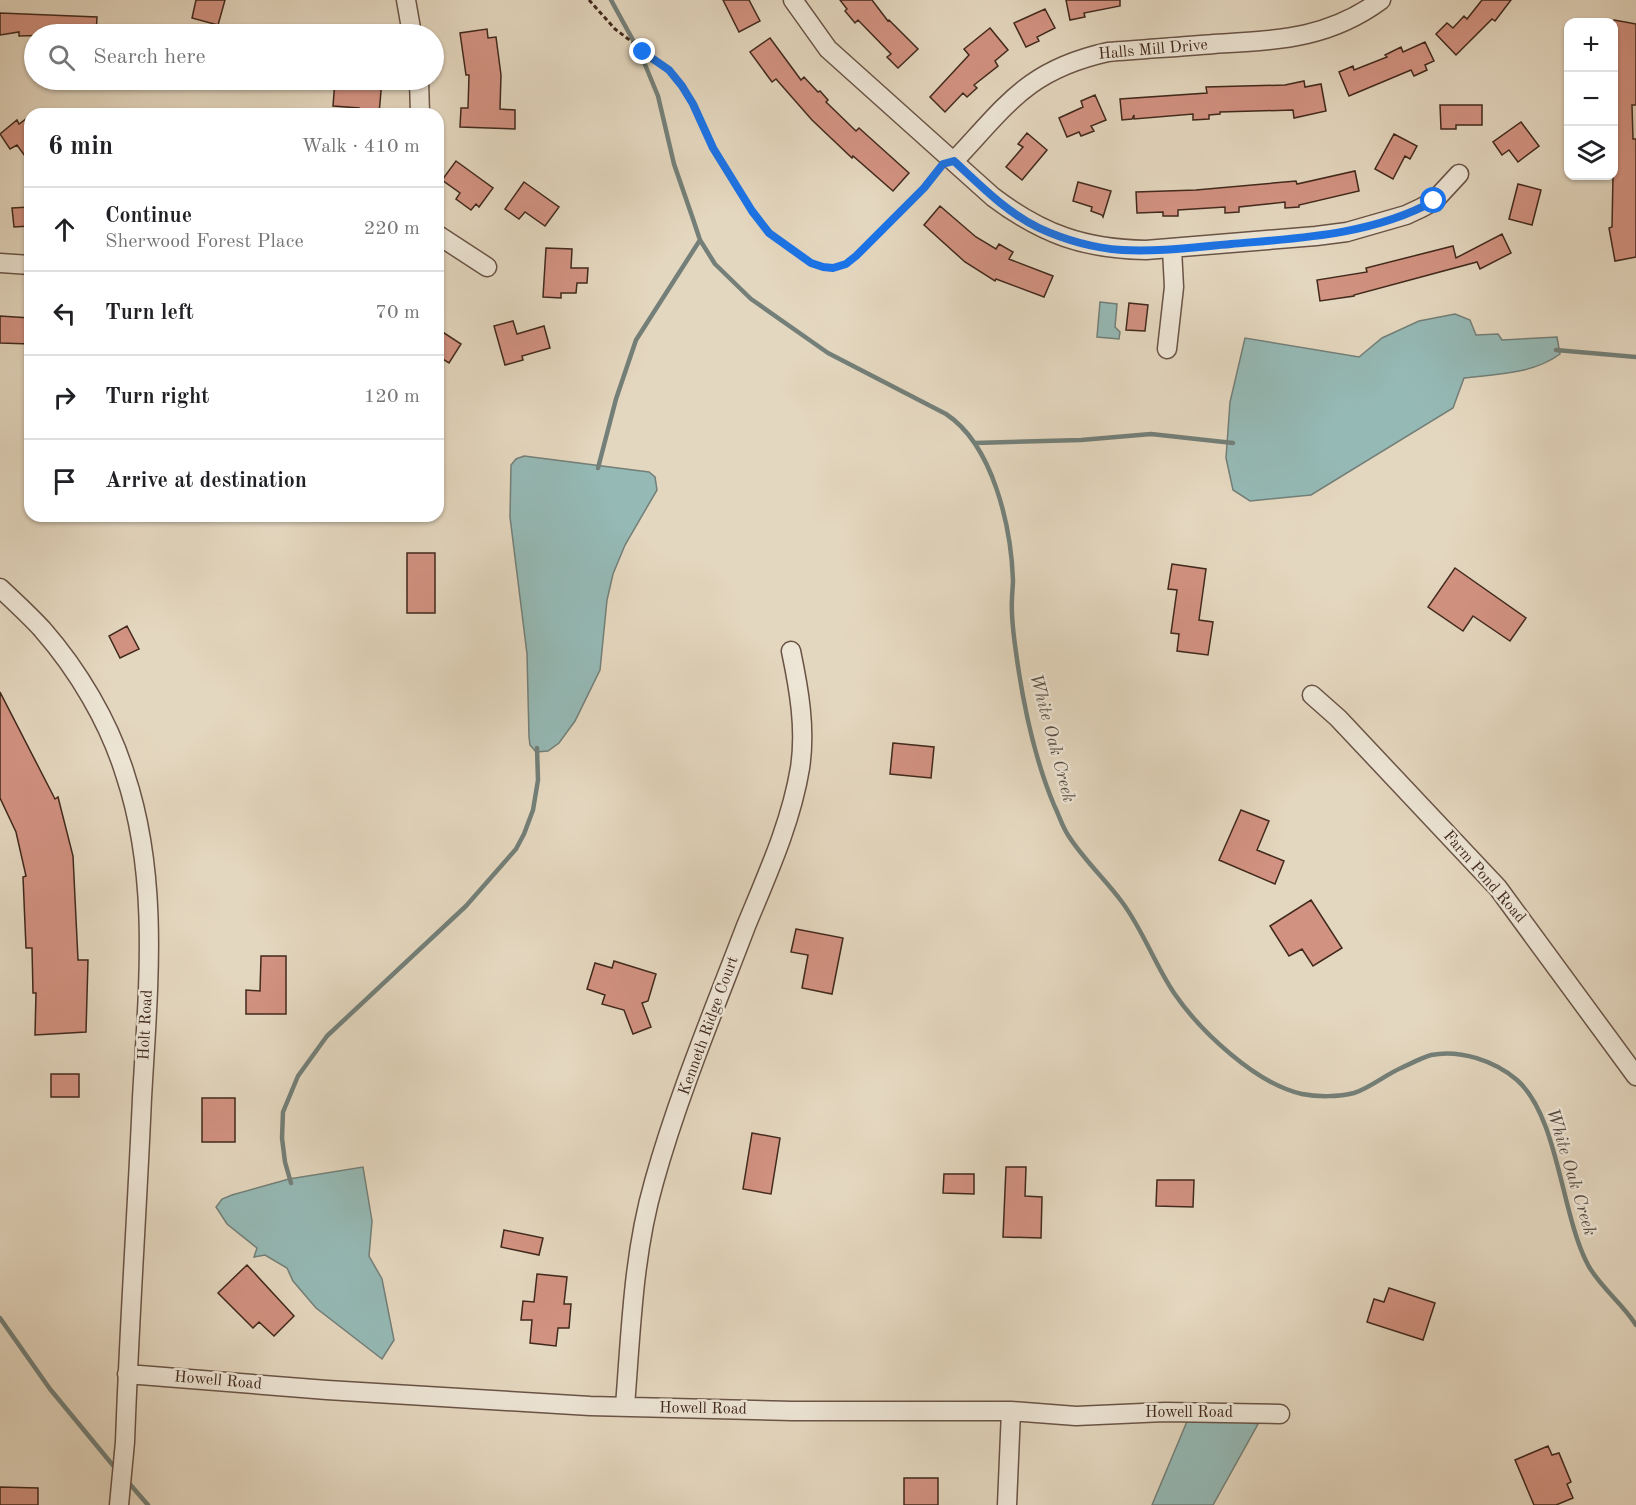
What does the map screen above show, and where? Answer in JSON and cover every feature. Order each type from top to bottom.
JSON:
[{"type":"street","points":[[406,0],[410,24]]},
{"type":"street","points":[[793,0],[828,49],[993,197],[1017,216],[1040,228],[1090,245],[1120,250],[1172,249],[1316,236],[1369,226],[1406,215],[1434,201],[1459,174]]},
{"type":"street","name":"Halls Mill Drive","points":[[954,161],[1021,90],[1038,78],[1084,57],[1108,52],[1305,36],[1341,24],[1381,0]]},
{"type":"street","points":[[419,90],[420,108]]},
{"type":"street","points":[[444,239],[487,267]]},
{"type":"street","points":[[1167,349],[1174,287],[1172,249]]},
{"type":"street","points":[[0,263],[24,265]]},
{"type":"street","name":"Holt Road","points":[[0,588],[42,630],[70,665],[106,726],[125,772],[143,844],[148,894],[148,973],[125,1442],[119,1505]]},
{"type":"street","name":"Kenneth Ridge Court","points":[[625,1407],[635,1280],[644,1220],[654,1181],[715,1005],[771,863],[794,796],[800,767],[802,740],[791,651]]},
{"type":"street","name":"Farm Pond Road","points":[[1312,695],[1338,718],[1498,888],[1636,1076]]},
{"type":"street","name":"Howell Road","points":[[128,1374],[327,1390],[625,1407],[792,1411],[1011,1411],[1076,1416],[1165,1412],[1280,1414]]},
{"type":"street","points":[[1007,1505],[1011,1411]]},
{"type":"path","points":[[589,0],[615,29],[669,70],[693,104],[713,148],[752,211],[769,233],[811,263],[833,268],[846,264],[905,208],[943,164],[954,161]]},
{"type":"water","points":[[1100,302],[1117,304],[1115,327],[1120,332],[1119,339],[1097,337]]},
{"type":"water","points":[[1455,314],[1470,320],[1476,335],[1498,334],[1502,340],[1557,337],[1560,354],[1538,366],[1526,369],[1464,378],[1453,408],[1311,495],[1250,501],[1233,490],[1226,458],[1230,402],[1245,338],[1359,357],[1382,338],[1419,321]]},
{"type":"water","points":[[524,456],[649,472],[655,477],[657,490],[625,545],[613,574],[607,600],[600,670],[575,721],[559,743],[548,751],[536,752],[530,745],[529,737],[527,654],[510,517],[511,465],[516,459]]},
{"type":"water","points":[[363,1167],[372,1221],[369,1256],[382,1279],[394,1340],[382,1359],[316,1308],[293,1281],[287,1268],[265,1255],[254,1257],[257,1248],[227,1224],[216,1207],[222,1199],[232,1195],[289,1179]]},
{"type":"water","points":[[1188,1419],[1258,1424],[1213,1505],[1152,1505]]},
{"type":"building","points":[[196,0],[225,0],[218,24],[192,18]]},
{"type":"building","points":[[723,0],[749,0],[760,21],[739,32]]},
{"type":"building","points":[[840,0],[872,0],[888,21],[918,49],[898,68],[887,57],[891,54],[858,20],[855,23],[845,11],[847,9]]},
{"type":"building","points":[[1066,0],[1120,0],[1120,6],[1084,13],[1085,17],[1070,20]]},
{"type":"building","points":[[1482,0],[1511,0],[1495,21],[1492,19],[1456,55],[1436,34],[1447,23],[1453,28],[1464,16],[1467,19]]},
{"type":"building","points":[[1045,9],[1055,28],[1037,37],[1039,41],[1026,47],[1014,23]]},
{"type":"building","points":[[0,13],[97,17],[97,24],[24,24],[24,36],[19,36],[19,32],[0,35]]},
{"type":"building","points":[[1618,21],[1636,24],[1636,105],[1632,105],[1633,139],[1636,139],[1636,257],[1615,261],[1609,228],[1612,227],[1613,180],[1618,180]]},
{"type":"building","points":[[990,28],[1008,50],[995,61],[998,66],[974,85],[977,88],[967,97],[963,93],[945,112],[930,97],[969,55],[964,49]]},
{"type":"building","points":[[487,29],[488,38],[496,37],[501,75],[500,109],[515,110],[515,129],[460,127],[461,108],[468,108],[469,75],[466,75],[460,33]]},
{"type":"building","points":[[770,38],[801,80],[804,77],[818,92],[820,91],[828,100],[826,102],[856,131],[859,128],[909,173],[893,191],[853,156],[852,158],[812,120],[776,79],[772,82],[750,52]]},
{"type":"building","points":[[1425,42],[1434,61],[1425,65],[1427,70],[1414,76],[1411,70],[1349,96],[1339,72],[1353,66],[1354,70],[1387,57],[1385,55],[1401,47],[1403,52]]},
{"type":"building","points":[[1304,81],[1305,87],[1321,84],[1326,111],[1294,118],[1293,110],[1220,112],[1220,114],[1209,115],[1209,119],[1193,120],[1193,114],[1134,119],[1134,115],[1132,119],[1122,120],[1120,99],[1207,93],[1206,87],[1285,85]]},
{"type":"building","points":[[334,90],[381,90],[380,108],[333,106]]},
{"type":"building","points":[[1095,95],[1106,120],[1091,126],[1094,131],[1081,136],[1079,132],[1067,137],[1059,118],[1083,107],[1081,101]]},
{"type":"building","points":[[1440,105],[1482,105],[1482,125],[1456,125],[1456,129],[1441,129]]},
{"type":"building","points":[[17,120],[19,124],[24,120],[24,155],[17,145],[10,149],[0,134]]},
{"type":"building","points":[[1521,122],[1539,146],[1518,162],[1509,150],[1502,155],[1493,142]]},
{"type":"building","points":[[1027,133],[1047,150],[1022,180],[1006,167],[1023,147],[1018,144]]},
{"type":"building","points":[[1394,134],[1417,146],[1410,159],[1405,156],[1393,179],[1375,169]]},
{"type":"building","points":[[456,161],[493,188],[479,207],[476,204],[471,210],[456,199],[460,193],[444,181],[444,177]]},
{"type":"building","points":[[1355,171],[1359,191],[1299,205],[1299,207],[1285,208],[1285,202],[1239,207],[1239,212],[1225,213],[1225,207],[1178,210],[1178,216],[1163,216],[1163,212],[1137,213],[1136,192],[1196,190],[1296,181],[1297,184]]},
{"type":"building","points":[[524,182],[559,207],[545,226],[525,212],[519,219],[505,209]]},
{"type":"building","points":[[1078,182],[1111,191],[1103,217],[1091,211],[1092,207],[1073,201]]},
{"type":"building","points":[[1518,184],[1541,190],[1532,225],[1509,219]]},
{"type":"building","points":[[940,206],[976,237],[996,249],[999,244],[1013,252],[1009,259],[1053,276],[1044,297],[996,279],[995,281],[965,262],[924,225]]},
{"type":"building","points":[[24,207],[24,226],[14,227],[12,208]]},
{"type":"building","points":[[1502,234],[1511,253],[1480,269],[1477,262],[1354,296],[1320,301],[1317,280],[1367,272],[1366,268],[1453,246],[1456,258]]},
{"type":"building","points":[[546,248],[572,249],[571,268],[588,268],[587,283],[577,283],[576,293],[561,293],[561,298],[543,297]]},
{"type":"building","points":[[1129,303],[1148,305],[1145,331],[1126,330]]},
{"type":"building","points":[[0,316],[24,318],[24,344],[0,343]]},
{"type":"building","points":[[513,321],[517,334],[544,326],[550,348],[522,356],[523,360],[505,365],[494,326]]},
{"type":"building","points":[[444,333],[461,344],[449,363],[444,360]]},
{"type":"building","points":[[407,553],[435,553],[435,613],[407,613]]},
{"type":"building","points":[[1172,564],[1206,569],[1199,620],[1213,622],[1208,655],[1177,651],[1179,634],[1171,633],[1177,590],[1168,589]]},
{"type":"building","points":[[1455,568],[1526,618],[1510,641],[1473,616],[1463,631],[1428,607]]},
{"type":"building","points":[[127,626],[139,649],[120,658],[109,636]]},
{"type":"building","points":[[0,692],[55,799],[58,797],[73,856],[78,960],[88,960],[86,1032],[35,1035],[36,993],[33,993],[32,948],[26,948],[23,877],[26,876],[16,832],[0,798]]},
{"type":"building","points":[[893,743],[934,747],[931,778],[890,774]]},
{"type":"building","points":[[1241,810],[1269,821],[1257,850],[1284,861],[1275,884],[1219,860]]},
{"type":"building","points":[[1311,900],[1342,948],[1313,966],[1302,949],[1289,956],[1270,926]]},
{"type":"building","points":[[796,929],[843,938],[832,994],[802,988],[808,955],[791,952]]},
{"type":"building","points":[[261,956],[286,956],[286,1014],[246,1014],[246,990],[260,991]]},
{"type":"building","points":[[614,961],[656,974],[648,1001],[642,1003],[651,1027],[633,1034],[624,1010],[602,1004],[605,995],[587,989],[595,963],[612,968]]},
{"type":"building","points":[[51,1074],[79,1074],[79,1097],[51,1097]]},
{"type":"building","points":[[202,1098],[235,1098],[235,1142],[202,1142]]},
{"type":"building","points":[[752,1133],[780,1138],[771,1194],[743,1189]]},
{"type":"building","points":[[1006,1167],[1026,1167],[1025,1196],[1042,1197],[1041,1238],[1003,1237]]},
{"type":"building","points":[[944,1174],[974,1174],[974,1194],[943,1193]]},
{"type":"building","points":[[1157,1180],[1194,1180],[1193,1207],[1156,1206]]},
{"type":"building","points":[[504,1230],[543,1238],[539,1255],[501,1247]]},
{"type":"building","points":[[247,1265],[294,1316],[274,1336],[259,1322],[253,1328],[218,1293]]},
{"type":"building","points":[[537,1274],[567,1277],[564,1304],[571,1304],[569,1328],[558,1328],[556,1346],[530,1343],[532,1320],[521,1320],[523,1301],[534,1302]]},
{"type":"building","points":[[1389,1288],[1435,1303],[1423,1340],[1367,1322],[1374,1299],[1384,1302]]},
{"type":"building","points":[[1548,1446],[1552,1455],[1559,1453],[1571,1482],[1567,1484],[1573,1498],[1556,1505],[1534,1505],[1515,1460]]},
{"type":"building","points":[[904,1478],[938,1478],[938,1505],[904,1505]]},
{"type":"building","points":[[0,1487],[38,1488],[38,1505],[0,1505]]},
{"type":"waterway","name":"White Oak Creek","points":[[611,0],[634,42]]},
{"type":"waterway","name":"White Oak Creek","points":[[639,50],[658,96],[674,164],[700,240],[715,264],[751,299],[828,353],[946,414],[976,445],[996,488],[1008,536],[1013,580],[1012,622],[1018,665],[1029,726],[1047,786],[1068,835],[1129,913],[1167,982],[1185,1008],[1214,1039],[1248,1068],[1284,1088],[1302,1094],[1328,1096],[1354,1093],[1431,1055],[1465,1055],[1488,1062],[1508,1073],[1531,1096],[1542,1117],[1558,1166],[1578,1242],[1591,1271],[1636,1325]]},
{"type":"waterway","points":[[598,468],[616,399],[636,340],[700,240]]},
{"type":"waterway","points":[[1556,350],[1636,357]]},
{"type":"waterway","points":[[975,443],[1081,440],[1151,434],[1233,443]]},
{"type":"waterway","points":[[291,1183],[282,1138],[283,1112],[298,1076],[327,1036],[466,906],[516,849],[533,810],[538,780],[537,748]]},
{"type":"waterway","points":[[0,1318],[50,1389],[116,1469]]},
{"type":"waterway","points":[[128,1482],[148,1505]]},
{"type":"route","points":[[643,52],[669,70],[682,86],[713,148],[752,211],[769,233],[811,263],[823,267],[833,268],[846,264],[856,256],[924,188],[943,164],[954,161],[1017,216],[1065,237],[1090,245],[1120,250],[1172,249],[1347,232],[1406,215],[1434,201]]}]
